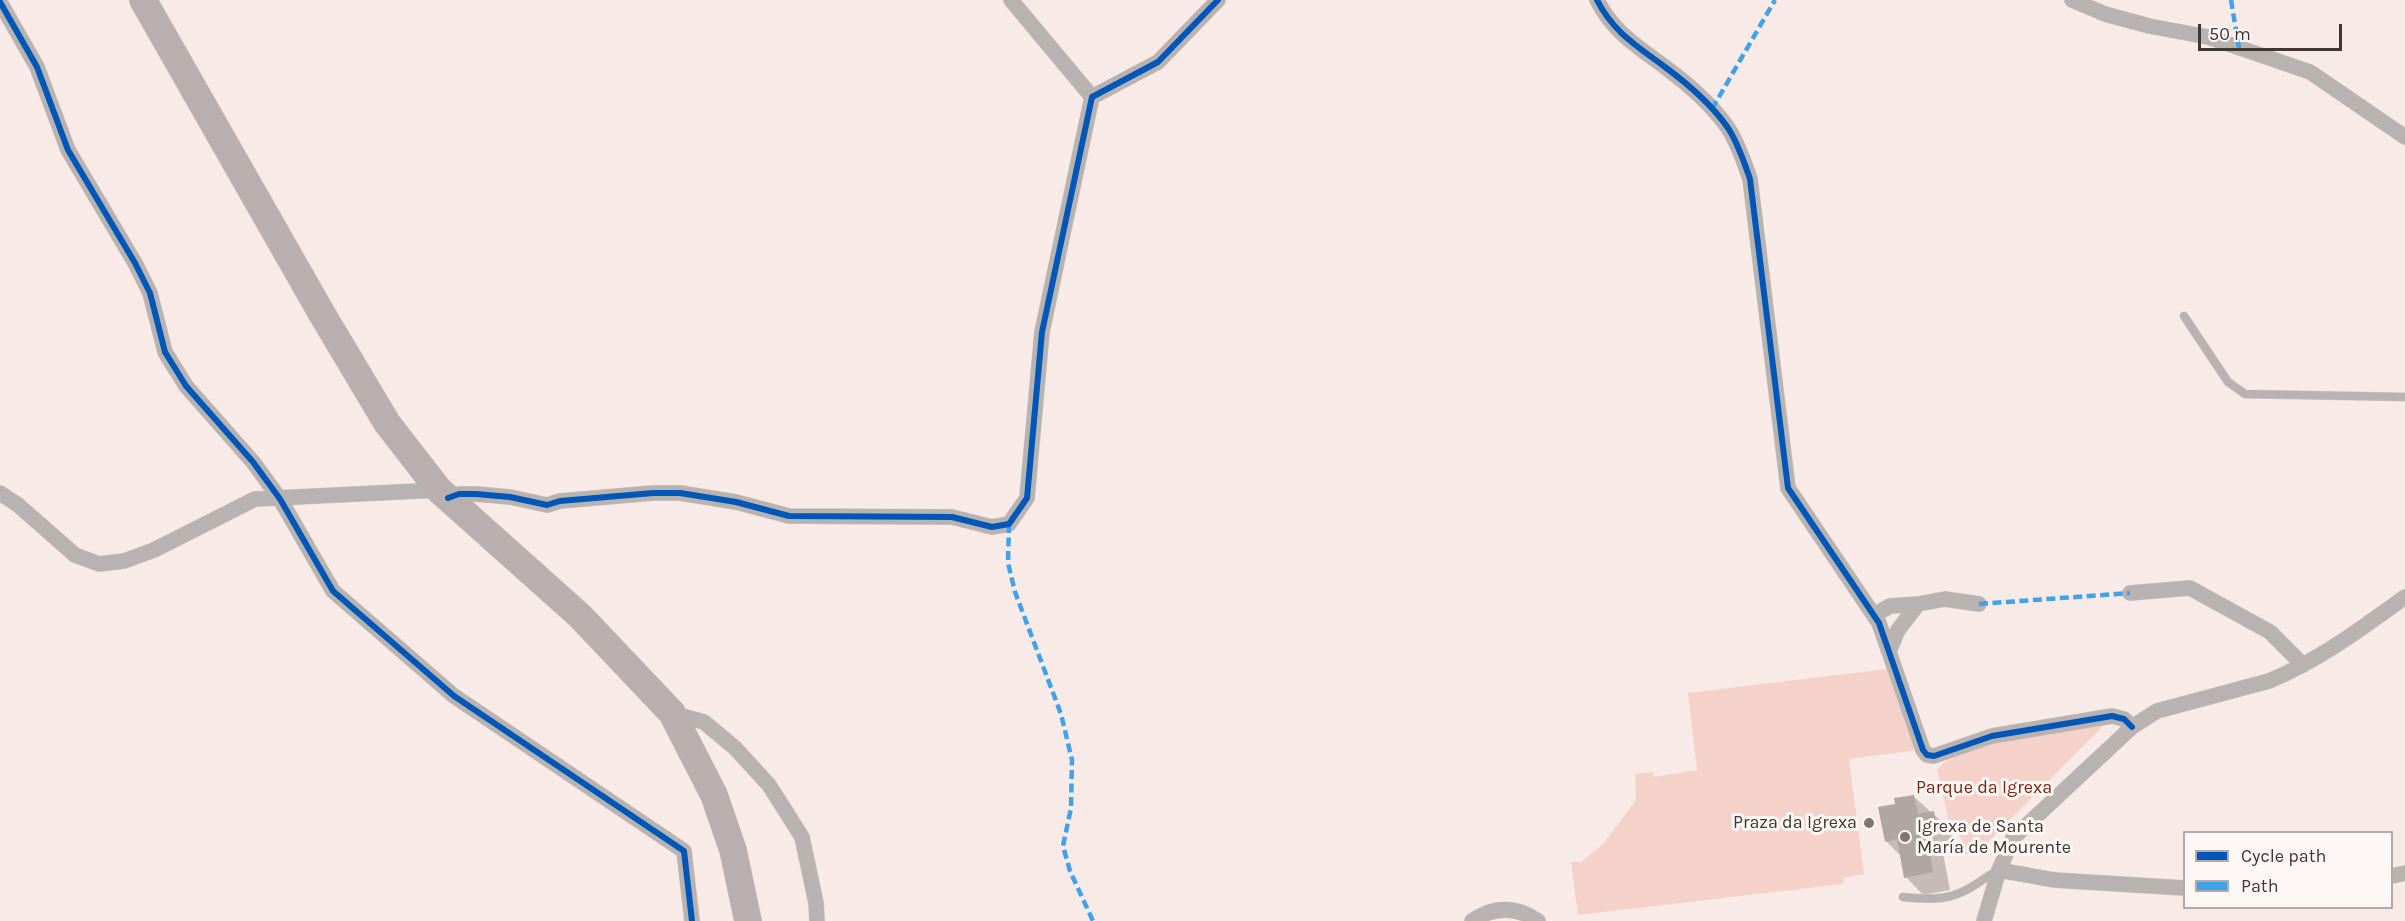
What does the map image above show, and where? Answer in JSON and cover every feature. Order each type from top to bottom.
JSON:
[{"type":"highway","points":[[143,0],[381,413],[444,494],[580,616],[672,713],[714,795],[733,850],[748,921]]},
{"type":"street","points":[[1011,0],[1092,97]]},
{"type":"street","points":[[1092,97],[1158,62],[1218,0]]},
{"type":"street","points":[[1595,0],[1606,17],[1627,40],[1668,69],[1707,104],[1729,129],[1742,157],[1750,179],[1788,488],[1879,623],[1923,750],[1928,755],[1934,756],[1992,736],[2112,716],[2124,720],[2132,727]]},
{"type":"street","points":[[2072,0],[2105,14],[2149,27],[2208,37],[2310,72],[2405,136]]},
{"type":"street","points":[[0,3],[37,67],[68,150],[135,262],[150,293],[165,352],[186,386],[253,462],[280,499],[333,591],[454,696],[684,851],[692,921]]},
{"type":"street","points":[[0,493],[18,505],[75,555],[99,564],[124,561],[154,550],[255,500],[476,494],[510,497],[547,505],[560,501],[680,493],[736,502],[789,516],[952,517],[992,526],[1009,524],[1027,498],[1042,333],[1092,97]]},
{"type":"street","points":[[2130,593],[2190,588],[2270,632],[2303,665]]},
{"type":"street","points":[[1984,921],[1999,870],[2013,838],[2132,727],[2157,711],[2269,681],[2303,665],[2342,642],[2405,597]]},
{"type":"street","points":[[1874,615],[1890,606],[1945,599],[1979,604]]},
{"type":"street","points":[[1888,651],[1898,630],[1918,604]]},
{"type":"street","points":[[672,713],[704,722],[735,748],[769,785],[802,837],[816,903],[817,921]]},
{"type":"street","points":[[1999,870],[2054,880],[2183,888]]},
{"type":"street","points":[[1472,921],[1483,914],[1503,909],[1524,911],[1538,921]]},
{"type":"lane","points":[[2184,315],[2228,382],[2245,394],[2405,397]]},
{"type":"lane","points":[[1903,897],[1945,898],[1965,891],[1999,870]]},
{"type":"green space","points":[[1886,669],[1917,750],[1849,759],[1864,874],[1844,878],[1843,884],[1578,915],[1571,862],[1581,862],[1603,844],[1636,800],[1635,774],[1653,772],[1654,777],[1697,770],[1688,693]]},
{"type":"green space","name":"Parque da Igrexa","points":[[2108,721],[1981,849],[1965,855],[1961,838],[1956,831],[1952,835],[1937,770],[1943,763],[1997,737]]},
{"type":"building","name":"Igrexa de Santa María de Mourente","points":[[1914,795],[1918,814],[1934,811],[1938,833],[1927,836],[1933,872],[1904,878],[1897,839],[1885,842],[1878,807],[1895,804],[1894,798]]},
{"type":"marked path","points":[[1712,109],[1775,0]]},
{"type":"marked path","points":[[2231,0],[2239,48]]},
{"type":"marked path","points":[[1009,524],[1008,563],[1015,592],[1061,714],[1072,760],[1071,808],[1063,846],[1070,871],[1093,921]]},
{"type":"marked path","points":[[1979,604],[2130,593]]},
{"type":"cycle path","points":[[448,498],[459,494],[476,494],[510,497],[547,505],[560,501],[680,493],[736,502],[789,516],[952,517],[992,527],[1009,524],[1027,498],[1042,332],[1092,97],[1158,62],[1218,0]]},
{"type":"cycle path","points":[[1597,0],[1618,30],[1682,80],[1707,103],[1722,119],[1738,146],[1750,179],[1788,488],[1879,623],[1923,750],[1927,755],[1934,756],[1992,736],[2112,716],[2124,719],[2132,727]]},
{"type":"cycle path","points":[[0,2],[37,67],[68,150],[135,263],[150,293],[165,352],[186,386],[253,462],[280,499],[333,591],[454,696],[684,851],[692,921]]},
{"type":"place","name":"Praza da Igrexa","points":[[1869,823]]},
{"type":"place","name":"Igrexa de Santa María de Mourente","points":[[1905,837]]}]
